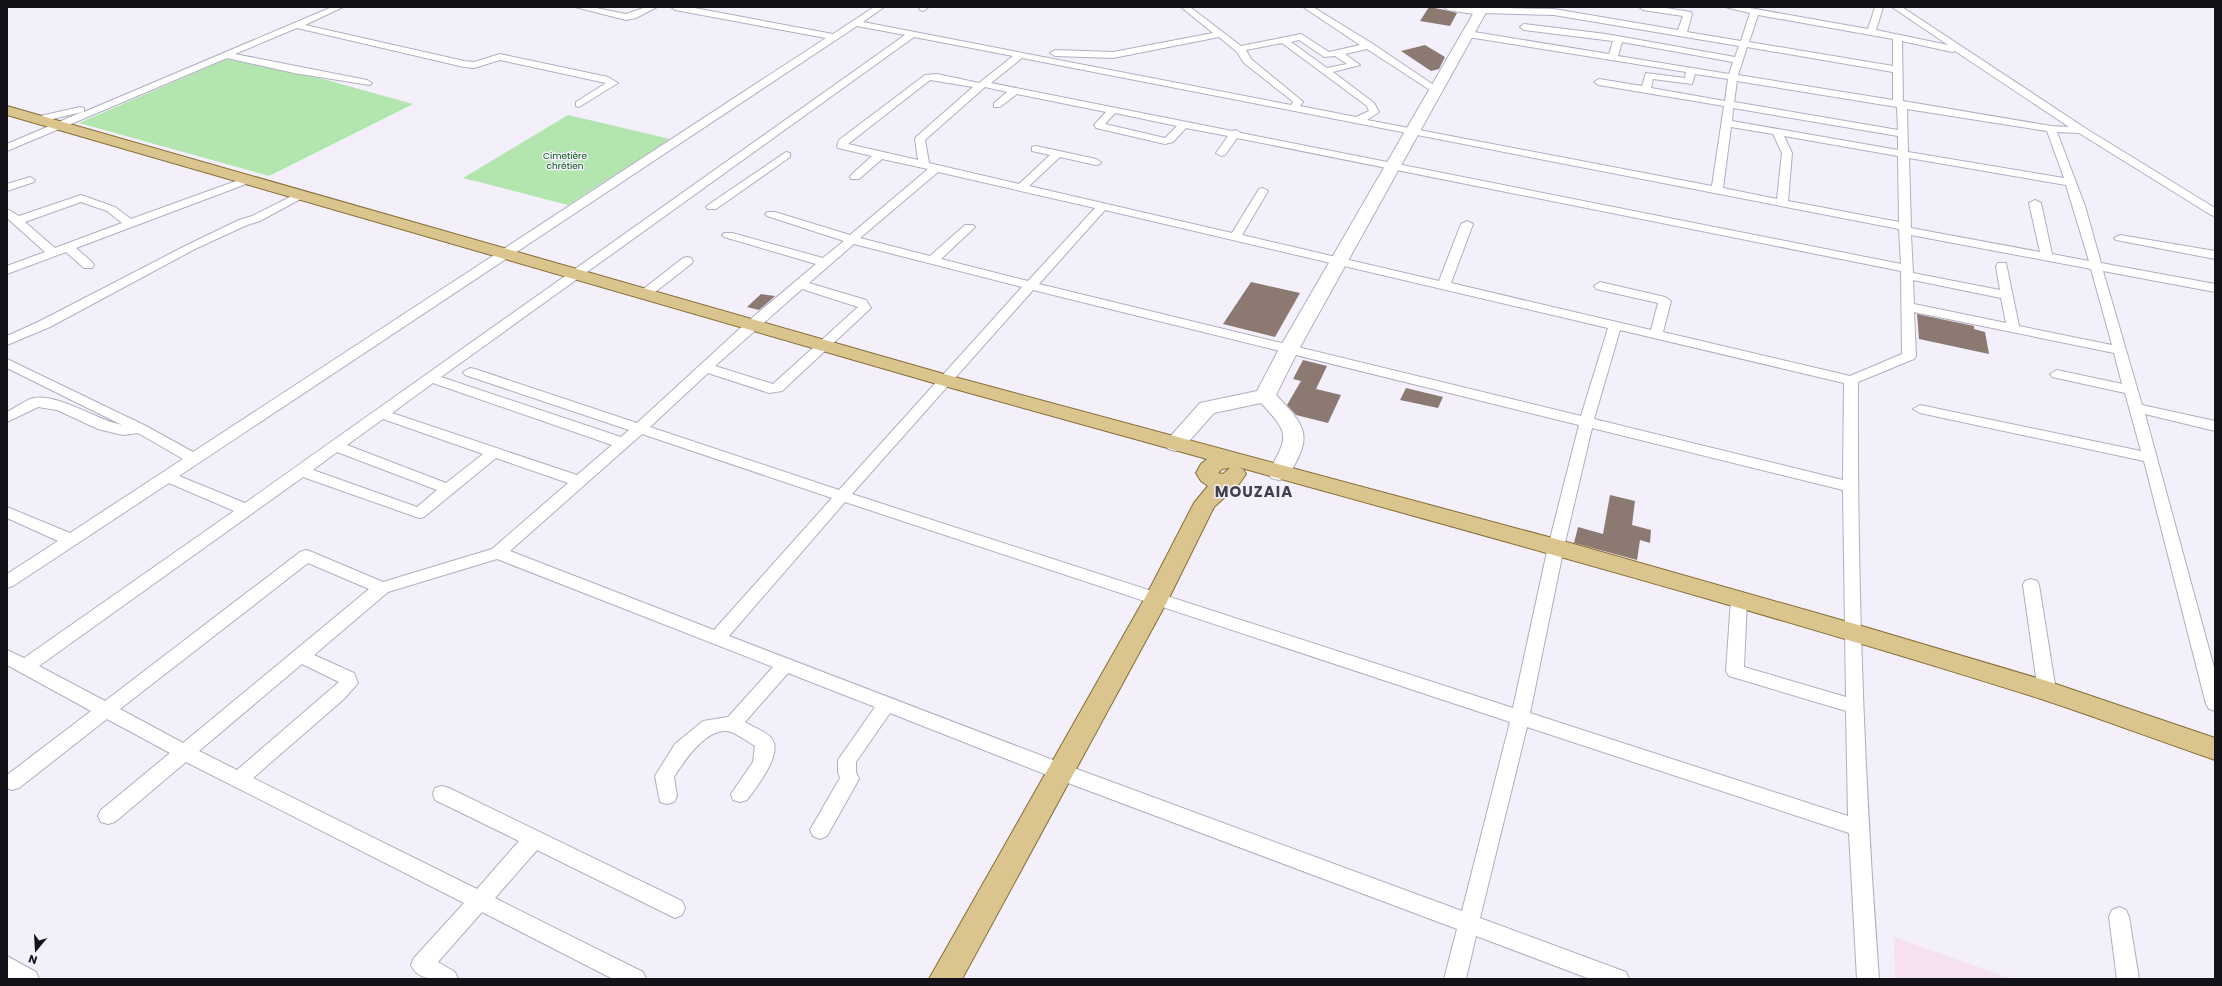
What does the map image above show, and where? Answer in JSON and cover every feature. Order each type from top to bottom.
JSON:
[{"type":"main road","points":[[1265,396],[1289,349],[1481,10]]},
{"type":"main road","points":[[7,110],[944,380],[1175,444],[1219,475],[1279,473],[1556,547],[1855,632],[2047,691],[2215,749]]},
{"type":"main road","points":[[1175,444],[1206,408],[1265,396]]},
{"type":"main road","points":[[1265,396],[1290,425],[1294,434],[1294,442],[1279,473]]},
{"type":"main road","points":[[1175,444],[1219,475],[1241,482],[1279,473]]},
{"type":"main road","points":[[945,979],[1059,771],[1157,598],[1219,475]]},
{"type":"street","points":[[7,148],[339,7]]},
{"type":"street","points":[[579,7],[626,17],[633,16],[653,7]]},
{"type":"street","points":[[675,7],[834,37]]},
{"type":"street","points":[[7,582],[880,7]]},
{"type":"street","points":[[1185,7],[1239,49],[1247,61],[1294,98],[1298,102],[1294,108]]},
{"type":"street","points":[[1308,7],[1436,90]]},
{"type":"street","points":[[1448,7],[1481,10],[1504,9],[1540,11],[1743,43],[1898,70]]},
{"type":"street","points":[[1575,16],[1579,7]]},
{"type":"street","points":[[1643,7],[1688,14],[1682,33]]},
{"type":"street","points":[[1729,7],[1871,32],[1959,51]]},
{"type":"street","points":[[1871,32],[1878,7]]},
{"type":"street","points":[[1895,7],[1959,51],[2081,130],[2215,214]]},
{"type":"street","points":[[1717,191],[1733,76],[1743,43],[1755,12]]},
{"type":"street","points":[[858,21],[913,34],[1717,191],[2047,258],[2215,288]]},
{"type":"street","points":[[858,21],[1038,52],[1084,56],[1126,54],[1221,34]]},
{"type":"street","points":[[296,25],[464,64],[474,65],[500,57],[608,80],[613,83],[579,104]]},
{"type":"street","points":[[1524,27],[1569,34],[1588,33],[1738,60]]},
{"type":"street","points":[[26,666],[302,471],[430,378],[470,352],[577,273],[913,34]]},
{"type":"street","points":[[1468,34],[1613,56],[2051,129],[2081,130]]},
{"type":"street","points":[[1239,49],[1301,37],[1327,55],[1370,46]]},
{"type":"street","points":[[1898,38],[1898,70],[1904,154],[1907,272],[1908,307],[1909,356],[1851,380],[842,146],[844,142],[928,77],[937,77],[1114,109],[1394,165],[1907,272],[2007,295]]},
{"type":"street","points":[[1613,56],[1618,39]]},
{"type":"street","points":[[1283,40],[1374,109],[1374,112],[1357,121]]},
{"type":"street","points":[[1325,72],[1355,65],[1337,53]]},
{"type":"street","points":[[226,55],[294,70],[367,83]]},
{"type":"street","points":[[930,167],[920,139],[982,85],[1020,55]]},
{"type":"street","points":[[1646,90],[1649,76],[1689,82],[1691,69]]},
{"type":"street","points":[[1599,82],[1903,134]]},
{"type":"street","points":[[997,105],[1015,90]]},
{"type":"street","points":[[40,119],[112,104]]},
{"type":"street","points":[[1114,109],[1099,125],[1100,126],[1165,141],[1169,140],[1185,123]]},
{"type":"street","points":[[1726,123],[2071,183]]},
{"type":"street","points":[[2051,129],[2071,183],[2136,408],[2215,704]]},
{"type":"street","points":[[1778,132],[1780,141],[1787,153],[1782,204]]},
{"type":"street","points":[[1221,153],[1236,134]]},
{"type":"street","points":[[1036,149],[1096,162]]},
{"type":"street","points":[[1022,188],[1058,154]]},
{"type":"street","points":[[712,207],[786,155]]},
{"type":"street","points":[[855,177],[880,155]]},
{"type":"street","points":[[730,165],[761,173]]},
{"type":"street","points":[[108,816],[382,588],[498,553],[578,481],[639,430],[752,325],[853,240],[930,167]]},
{"type":"street","points":[[7,270],[250,179]]},
{"type":"street","points":[[7,188],[30,180]]},
{"type":"street","points":[[1234,237],[1263,191]]},
{"type":"street","points":[[7,341],[45,324],[191,247],[243,222],[256,219],[302,194]]},
{"type":"street","points":[[14,224],[81,198],[111,209],[130,224]]},
{"type":"street","points":[[2035,203],[2047,258]]},
{"type":"street","points":[[718,637],[944,380],[1029,285],[1102,207]]},
{"type":"street","points":[[7,212],[14,224],[54,253]]},
{"type":"street","points":[[772,214],[853,240],[1029,285],[1850,487]]},
{"type":"street","points":[[1444,285],[1467,224]]},
{"type":"street","points":[[933,260],[969,227]]},
{"type":"street","points":[[728,235],[826,263]]},
{"type":"street","points":[[2120,238],[2215,255]]},
{"type":"street","points":[[68,248],[88,265]]},
{"type":"street","points":[[646,294],[687,261]]},
{"type":"street","points":[[2002,266],[2013,329]]},
{"type":"street","points":[[707,368],[769,389],[777,388],[865,308],[862,303],[800,284]]},
{"type":"street","points":[[1600,286],[1664,301],[1656,334]]},
{"type":"street","points":[[1908,307],[2119,350]]},
{"type":"street","points":[[1454,979],[1520,717],[1556,547],[1586,423],[1614,325]]},
{"type":"street","points":[[7,362],[141,429],[194,459]]},
{"type":"street","points":[[470,372],[639,430],[1858,828]]},
{"type":"street","points":[[2057,374],[2130,390]]},
{"type":"street","points":[[430,378],[622,444]]},
{"type":"street","points":[[1851,380],[1850,487],[1855,632],[1858,828],[1868,979]]},
{"type":"street","points":[[7,418],[36,402],[60,406],[103,426],[123,430],[141,429]]},
{"type":"street","points":[[2136,408],[2215,426]]},
{"type":"street","points":[[1920,409],[2150,458]]},
{"type":"street","points":[[381,414],[578,481]]},
{"type":"street","points":[[335,446],[448,489]]},
{"type":"street","points":[[302,471],[419,513],[494,452]]},
{"type":"street","points":[[168,476],[246,510]]},
{"type":"street","points":[[7,512],[71,540]]},
{"type":"street","points":[[498,553],[718,637],[1059,771],[1618,979]]},
{"type":"street","points":[[12,782],[306,556],[382,588]]},
{"type":"street","points":[[2031,585],[2047,691]]},
{"type":"street","points":[[1739,600],[1735,671],[1856,707]]},
{"type":"street","points":[[239,779],[349,683],[348,678],[300,656]]},
{"type":"street","points":[[7,657],[184,752],[634,979]]},
{"type":"street","points":[[733,724],[786,664]]},
{"type":"street","points":[[820,830],[850,778],[847,772],[848,760],[887,704]]},
{"type":"street","points":[[667,796],[664,776],[682,749],[709,726],[733,724],[765,743],[762,764],[740,794]]},
{"type":"street","points":[[442,794],[675,908]]},
{"type":"street","points":[[448,979],[422,965],[534,839]]},
{"type":"street","points":[[2119,917],[2128,979]]},
{"type":"street","points":[[7,966],[28,979]]},
{"type":"shaded area","points":[[1894,937],[2012,979],[1895,979]]},
{"type":"green space","points":[[227,59],[323,79],[413,104],[269,176],[79,123]]},
{"type":"green space","name":"Cimetière chrétien","points":[[568,115],[670,139],[568,205],[463,178]]},
{"type":"building","points":[[1429,7],[1457,13],[1450,26],[1420,21]]},
{"type":"building","points":[[1425,45],[1445,57],[1439,69],[1431,71],[1401,51]]},
{"type":"building","points":[[1251,282],[1300,293],[1275,337],[1223,324]]},
{"type":"building","points":[[761,294],[775,296],[759,310],[747,307]]},
{"type":"building","points":[[1917,314],[1974,326],[1974,329],[1985,332],[1989,354],[1919,339]]},
{"type":"building","points":[[1303,360],[1327,366],[1316,389],[1341,395],[1328,423],[1296,415],[1287,405],[1301,381],[1293,379]]},
{"type":"building","points":[[1406,388],[1443,397],[1438,408],[1400,400]]},
{"type":"building","points":[[1610,495],[1635,501],[1632,525],[1651,530],[1650,543],[1640,540],[1637,560],[1574,543],[1578,527],[1603,534]]},
{"type":"district","name":"MOUZAIA","points":[[1254,491]]}]
